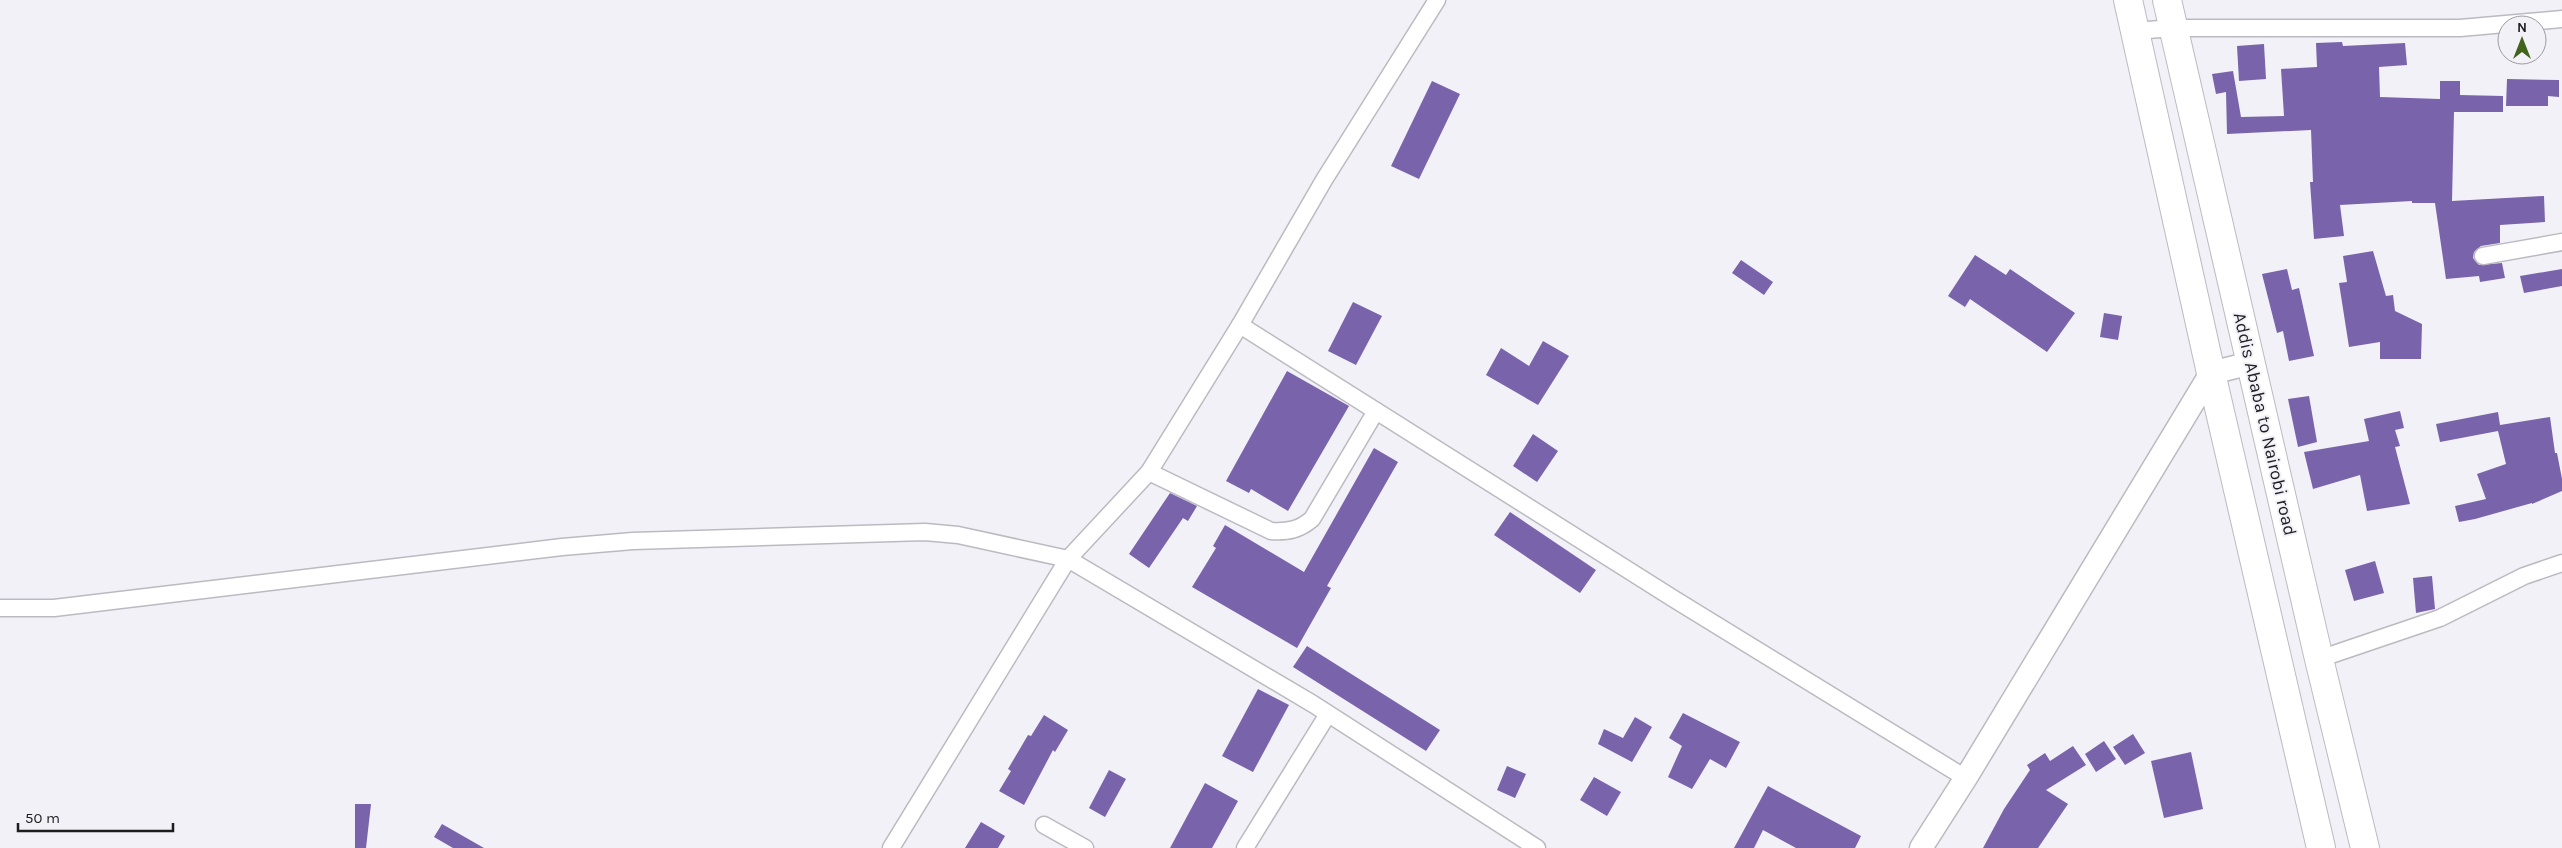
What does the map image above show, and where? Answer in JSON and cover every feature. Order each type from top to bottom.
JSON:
[{"type":"highway","points":[[2128,0],[2211,373],[2321,848]]},
{"type":"highway","name":"Addis Ababa to Nairobi road","points":[[2167,0],[2319,659],[2365,848]]},
{"type":"main road","points":[[1921,848],[1964,777],[1967,776],[2211,373],[2251,363]]},
{"type":"street","points":[[891,848],[1068,559],[1149,472],[1240,325],[1324,180],[1436,0]]},
{"type":"street","points":[[2135,32],[2173,28],[2460,28],[2562,19]]},
{"type":"street","points":[[2483,256],[2562,242]]},
{"type":"street","points":[[1240,325],[1674,599],[1964,777]]},
{"type":"street","points":[[1149,472],[1271,531],[1286,532],[1303,527],[1312,519],[1376,411]]},
{"type":"street","points":[[0,608],[54,608],[552,548],[633,541],[925,532],[958,535],[1068,559],[1328,714],[1537,848]]},
{"type":"street","points":[[2319,659],[2440,618],[2524,576],[2562,563]]},
{"type":"street","points":[[1245,848],[1328,714]]},
{"type":"street","points":[[1044,825],[1085,848]]},
{"type":"building","points":[[2342,42],[2343,46],[2405,43],[2407,65],[2379,67],[2380,97],[2440,99],[2440,81],[2460,81],[2460,95],[2503,96],[2503,112],[2454,112],[2452,201],[2544,196],[2545,222],[2500,225],[2500,243],[2481,246],[2474,252],[2473,258],[2479,265],[2502,263],[2505,278],[2480,282],[2479,276],[2446,279],[2435,203],[2412,203],[2412,201],[2340,205],[2344,236],[2314,239],[2310,182],[2313,182],[2311,130],[2227,134],[2226,92],[2216,94],[2212,74],[2233,71],[2241,117],[2284,116],[2281,69],[2317,67],[2316,43]]},
{"type":"building","points":[[2264,44],[2266,79],[2239,81],[2237,46]]},
{"type":"building","points":[[2507,79],[2559,80],[2559,97],[2548,96],[2548,106],[2506,106]]},
{"type":"building","points":[[1432,81],[1460,94],[1419,179],[1391,166]]},
{"type":"building","points":[[2373,251],[2386,296],[2393,295],[2395,311],[2422,324],[2421,359],[2380,359],[2380,342],[2349,347],[2339,283],[2347,282],[2343,256]]},
{"type":"building","points":[[1975,255],[2006,275],[2010,269],[2075,313],[2047,352],[1970,299],[1965,307],[1948,296]]},
{"type":"building","points":[[1741,260],[1773,282],[1764,295],[1732,273]]},
{"type":"building","points":[[2287,269],[2292,290],[2299,288],[2314,356],[2289,361],[2283,331],[2277,333],[2262,274]]},
{"type":"building","points":[[2562,269],[2562,286],[2524,293],[2520,276]]},
{"type":"building","points":[[1353,302],[1382,316],[1356,365],[1328,351]]},
{"type":"building","points":[[2104,313],[2122,316],[2118,340],[2100,337]]},
{"type":"building","points":[[1543,341],[1569,356],[1538,405],[1486,375],[1501,348],[1529,366]]},
{"type":"building","points":[[1287,371],[1349,406],[1288,511],[1251,489],[1249,493],[1226,481]]},
{"type":"building","points":[[2309,396],[2317,442],[2298,447],[2288,399]]},
{"type":"building","points":[[2400,411],[2404,428],[2395,430],[2400,446],[2395,447],[2410,504],[2367,511],[2360,475],[2313,489],[2304,452],[2369,441],[2364,419]]},
{"type":"building","points":[[2498,412],[2500,425],[2550,417],[2555,453],[2557,453],[2562,479],[2562,491],[2532,504],[2459,522],[2455,506],[2486,499],[2477,474],[2506,464],[2498,431],[2440,442],[2436,424]]},
{"type":"building","points":[[1533,434],[1558,451],[1537,482],[1513,466]]},
{"type":"building","points":[[1374,448],[1398,462],[1327,586],[1331,588],[1297,648],[1192,587],[1216,548],[1213,546],[1225,525],[1304,572]]},
{"type":"building","points":[[1170,493],[1197,506],[1188,521],[1183,518],[1149,568],[1129,554]]},
{"type":"building","points":[[1510,512],[1596,570],[1580,593],[1494,535]]},
{"type":"building","points":[[2375,561],[2384,593],[2354,601],[2345,570]]},
{"type":"building","points":[[2432,576],[2435,609],[2416,613],[2413,578]]},
{"type":"building","points":[[1307,646],[1440,730],[1426,751],[1293,667]]},
{"type":"building","points":[[1258,689],[1289,705],[1253,772],[1222,756]]},
{"type":"building","points":[[1683,713],[1740,742],[1726,768],[1710,759],[1692,789],[1668,777],[1682,746],[1669,738]]},
{"type":"building","points":[[1044,715],[1068,730],[1055,752],[1053,750],[1024,805],[999,791],[1011,771],[1008,769],[1028,735],[1031,736]]},
{"type":"building","points":[[1635,717],[1652,727],[1632,762],[1598,744],[1604,729],[1623,738]]},
{"type":"building","points":[[2133,734],[2145,753],[2125,765],[2113,747]]},
{"type":"building","points":[[2104,741],[2116,759],[2096,772],[2085,754]]},
{"type":"building","points":[[2073,746],[2086,765],[2046,790],[2068,804],[2038,848],[1983,848],[2004,809],[2030,770],[2027,765],[2045,753],[2050,761]]},
{"type":"building","points":[[2191,752],[2203,809],[2164,818],[2151,761]]},
{"type":"building","points":[[1507,766],[1526,774],[1515,798],[1497,790]]},
{"type":"building","points":[[1109,770],[1126,779],[1105,817],[1089,808]]},
{"type":"building","points":[[1594,777],[1621,792],[1607,816],[1580,800]]},
{"type":"building","points":[[1205,783],[1238,801],[1212,848],[1170,848]]},
{"type":"building","points":[[1768,786],[1861,836],[1855,848],[1796,848],[1763,830],[1754,848],[1734,848]]},
{"type":"building","points":[[355,804],[371,804],[366,848],[355,848]]},
{"type":"building","points":[[981,822],[1005,836],[998,848],[965,848]]},
{"type":"building","points":[[442,824],[484,848],[453,848],[434,837]]}]
